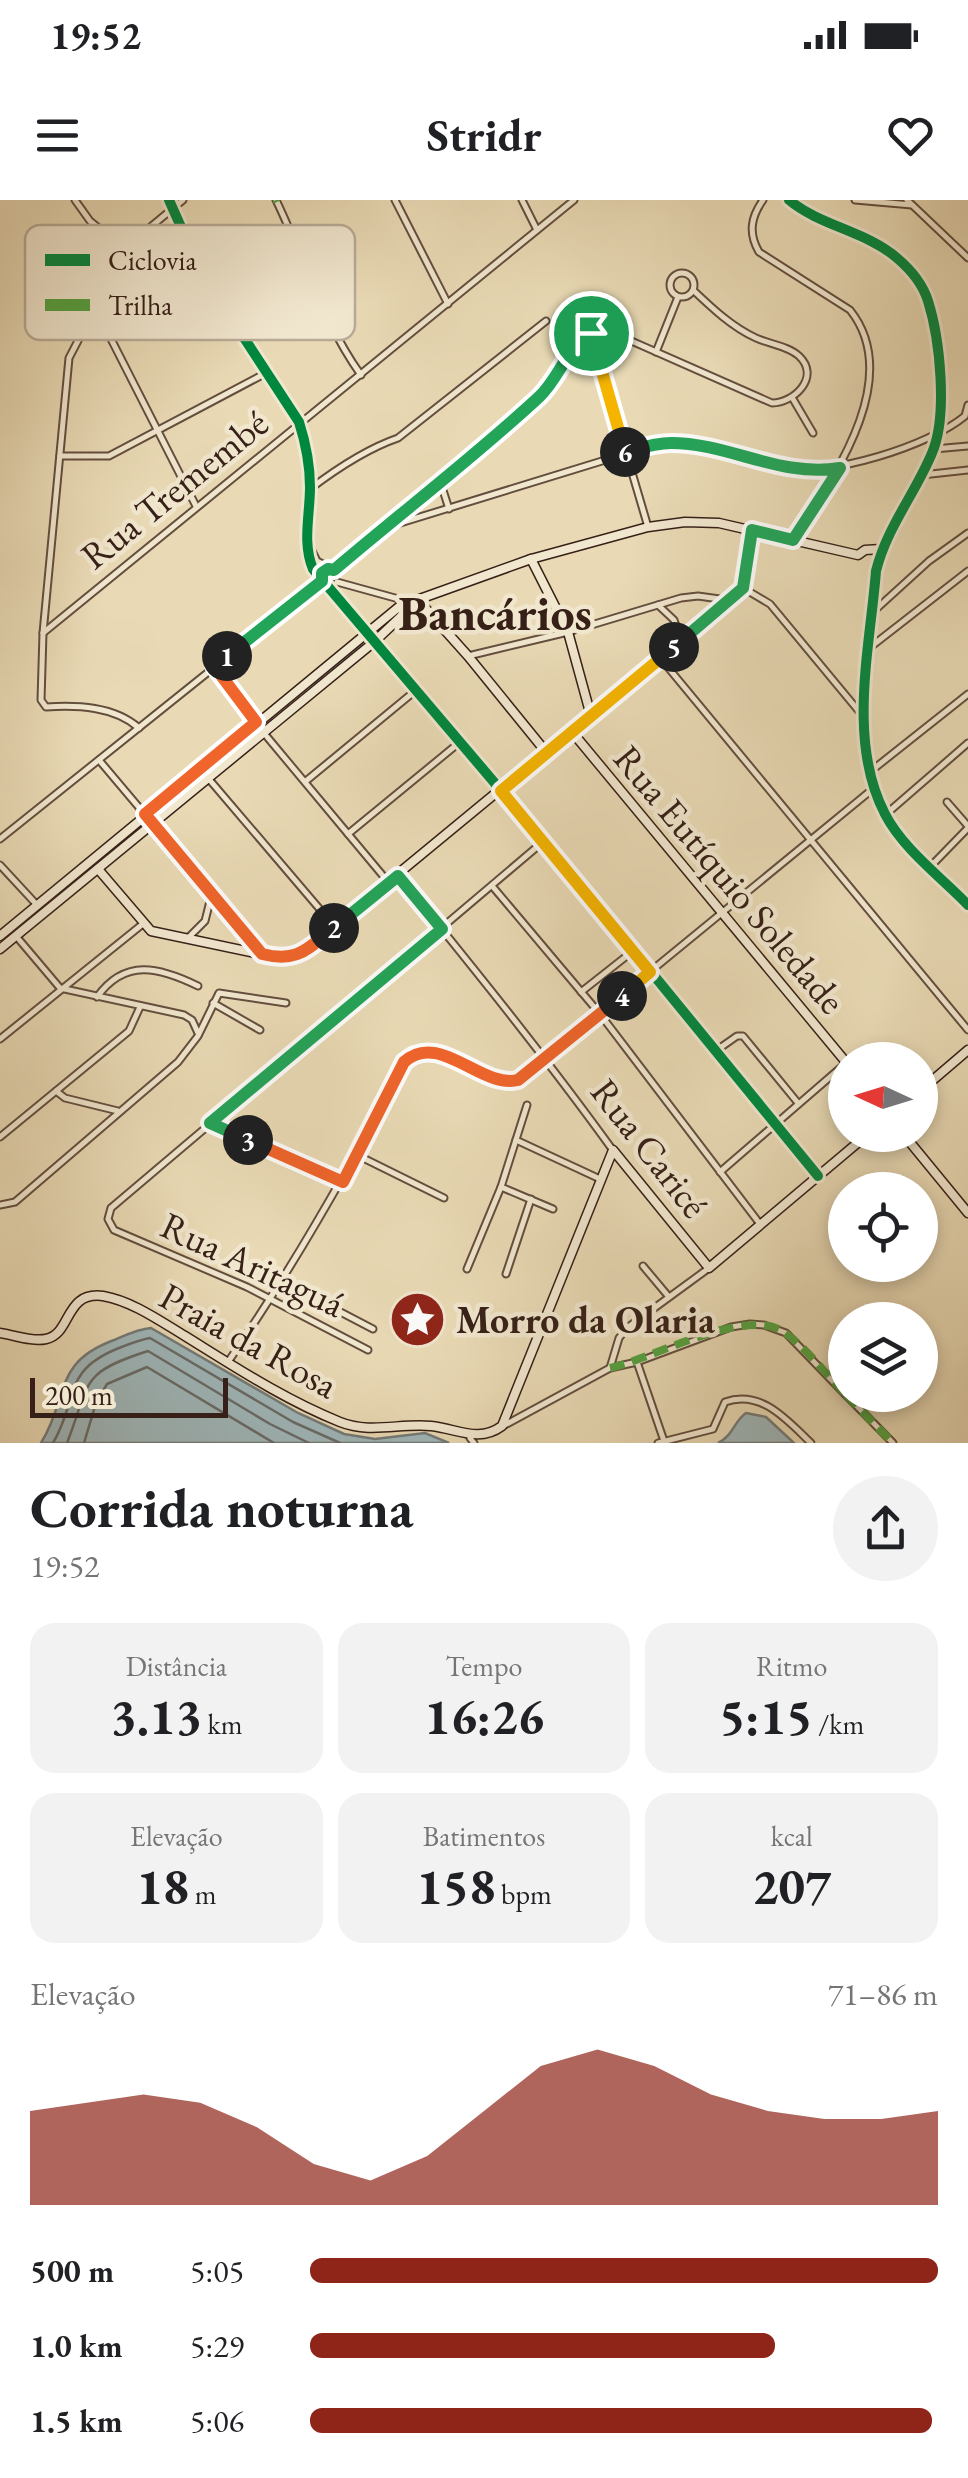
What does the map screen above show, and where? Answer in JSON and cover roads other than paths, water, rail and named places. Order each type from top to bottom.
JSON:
[{"type":"street","points":[[75,200],[94,225]]},
{"type":"street","points":[[169,200],[181,225]]},
{"type":"street","points":[[153,225],[182,200]]},
{"type":"street","points":[[395,200],[448,304]]},
{"type":"street","points":[[522,200],[537,230]]},
{"type":"street","name":"Rua Tremembé","points":[[43,633],[574,200]]},
{"type":"street","points":[[764,200],[752,225],[752,240],[759,252],[835,297],[860,322],[870,353],[857,428],[840,468],[793,540]]},
{"type":"street","points":[[789,200],[898,258],[927,298],[935,333],[940,409],[934,449],[882,548],[867,564]]},
{"type":"street","points":[[855,200],[910,203],[968,258]]},
{"type":"street","points":[[276,201],[287,225]]},
{"type":"street","points":[[0,840],[441,484],[556,380],[578,340],[591,333],[611,332],[772,403],[793,399],[803,388],[807,373],[796,352],[736,327],[693,290],[690,277],[678,273],[670,280],[670,287],[678,297]]},
{"type":"street","points":[[678,297],[693,290]]},
{"type":"street","points":[[656,352],[678,297]]},
{"type":"street","points":[[310,489],[380,444],[398,438],[546,321]]},
{"type":"street","points":[[591,333],[648,527]]},
{"type":"street","points":[[78,340],[69,358],[40,700],[46,706],[75,706],[120,715],[139,728]]},
{"type":"street","points":[[112,340],[196,506]]},
{"type":"street","points":[[245,340],[299,422],[307,448],[310,489],[309,560],[323,582],[544,841],[818,1176]]},
{"type":"street","points":[[341,340],[361,375]]},
{"type":"street","points":[[60,456],[105,457],[266,373]]},
{"type":"street","points":[[793,399],[812,433]]},
{"type":"street","points":[[384,528],[654,445],[684,444],[787,469],[840,468],[937,434],[965,416],[968,405]]},
{"type":"street","points":[[934,449],[968,446]]},
{"type":"street","points":[[922,474],[968,470]]},
{"type":"street","points":[[441,484],[449,509]]},
{"type":"street","points":[[0,936],[13,932],[98,869],[256,723],[368,632],[412,602],[532,559],[648,527],[686,522],[720,523],[752,530],[867,564]]},
{"type":"street","points":[[98,869],[144,923],[159,934],[284,959],[297,956],[743,588],[752,530]]},
{"type":"street","points":[[873,612],[929,561],[968,533]]},
{"type":"street","points":[[307,538],[313,556],[331,570],[337,582],[412,602],[468,656],[546,752]]},
{"type":"street","points":[[882,548],[869,549],[867,564],[873,612],[862,715],[874,788],[900,836],[968,905]]},
{"type":"street","points":[[532,559],[568,632],[591,716]]},
{"type":"street","points":[[868,648],[968,571]]},
{"type":"street","points":[[323,582],[332,586],[337,582]]},
{"type":"street","points":[[743,588],[770,604],[862,715]]},
{"type":"street","points":[[468,656],[698,596],[730,600]]},
{"type":"street","points":[[0,949],[38,905],[208,778],[374,642],[412,602]]},
{"type":"street","points":[[658,605],[674,620],[681,642]]},
{"type":"street","points":[[661,659],[968,1030]]},
{"type":"street","points":[[214,666],[263,732],[389,883]]},
{"type":"street","points":[[305,782],[416,691]]},
{"type":"street","points":[[871,771],[968,694]]},
{"type":"street","name":"Rua Eutíquio Soledade","points":[[572,732],[828,1042]]},
{"type":"street","points":[[348,834],[460,742]]},
{"type":"street","points":[[885,814],[968,743]]},
{"type":"street","points":[[99,760],[262,954]]},
{"type":"street","points":[[208,778],[335,928]]},
{"type":"street","points":[[228,1362],[283,1282],[343,1182],[404,1062],[411,1056],[432,1053],[502,1081],[518,1080],[874,788]]},
{"type":"street","points":[[931,866],[968,827],[947,802]]},
{"type":"street","points":[[343,1182],[210,1123],[544,841]]},
{"type":"street","points":[[0,865],[38,905]]},
{"type":"street","name":"Rua Caricé","points":[[398,876],[547,1059],[613,1150],[708,1268]]},
{"type":"street","points":[[493,887],[600,1014],[760,1224]]},
{"type":"street","points":[[186,940],[206,921],[212,893]]},
{"type":"street","points":[[0,921],[60,988],[184,1015],[192,1020],[198,1036]]},
{"type":"street","points":[[0,1039],[144,923]]},
{"type":"street","points":[[581,992],[633,951]]},
{"type":"street","points":[[97,997],[110,979],[134,971],[155,970],[198,986]]},
{"type":"street","points":[[0,1204],[15,1202],[178,1062],[198,1036],[219,993],[286,1003]]},
{"type":"street","points":[[213,1002],[260,1030]]},
{"type":"street","points":[[0,1137],[129,1031],[140,1007]]},
{"type":"street","points":[[716,1050],[743,1036],[798,1102]]},
{"type":"street","points":[[938,1075],[968,1050]]},
{"type":"street","points":[[720,1172],[828,1077]]},
{"type":"street","points":[[56,1091],[65,1098],[118,1111]]},
{"type":"street","points":[[467,1269],[501,1187],[528,1105]]},
{"type":"street","name":"Rua Aritaguá","points":[[210,1123],[111,1208],[108,1219],[114,1230],[271,1300],[368,1350]]},
{"type":"street","points":[[516,1140],[601,1180]]},
{"type":"street","points":[[502,1426],[613,1150]]},
{"type":"street","points":[[610,1368],[619,1338],[628,1328],[708,1268],[847,1152]]},
{"type":"street","points":[[918,1152],[968,1213]]},
{"type":"street","points":[[357,1155],[444,1198]]},
{"type":"street","points":[[501,1187],[554,1209]]},
{"type":"street","points":[[506,1274],[532,1200]]},
{"type":"street","points":[[643,1266],[670,1296]]},
{"type":"street","points":[[283,1282],[373,1329]]},
{"type":"street","name":"Praia da Rosa","points":[[0,1333],[46,1339],[58,1332],[71,1310],[84,1298],[105,1297],[148,1314],[291,1399],[342,1423],[359,1428],[435,1426],[472,1441],[489,1436],[502,1426]]},
{"type":"street","points":[[502,1426],[610,1368],[731,1327],[764,1325],[786,1333],[828,1376]]},
{"type":"street","points":[[637,1362],[661,1442],[713,1430],[725,1402],[744,1397],[766,1404],[811,1443]]},
{"type":"street","points":[[863,1412],[892,1443]]},
{"type":"water","points":[[151,1328],[298,1413],[344,1434],[375,1439],[425,1433],[449,1443],[41,1443],[65,1382],[81,1359],[114,1340]]},
{"type":"water","points":[[746,1413],[766,1417],[794,1443],[718,1443]]},
{"type":"waterway","points":[[315,681],[358,646]]},
{"type":"waterway","points":[[0,942],[154,814]]},
{"type":"place","name":"Morro da Olaria","points":[[417,1319]]},
{"type":"district","name":"Bancários","points":[[495,613]]}]
